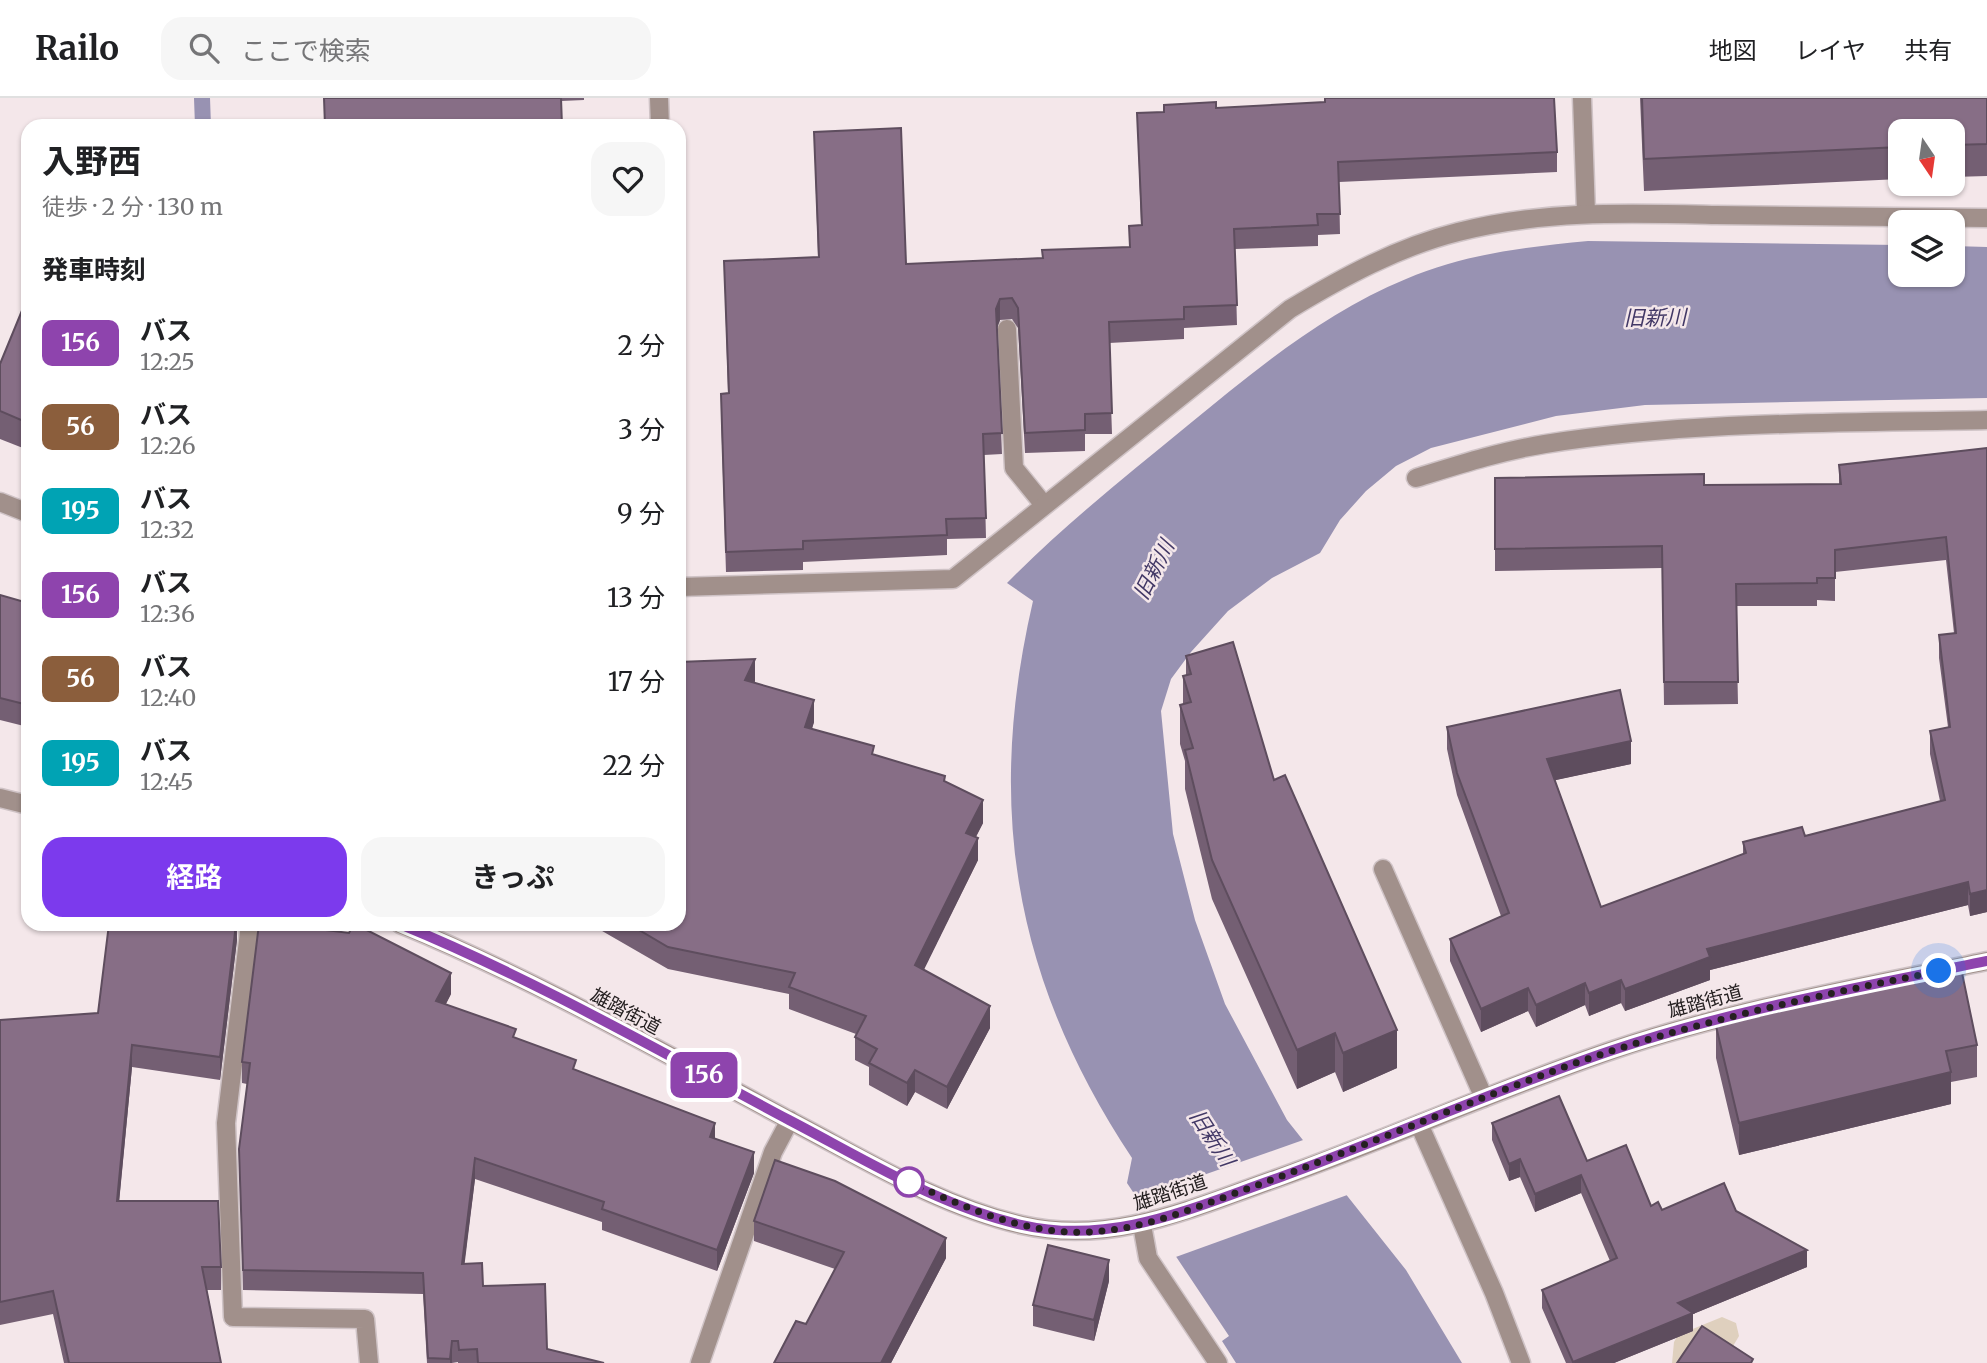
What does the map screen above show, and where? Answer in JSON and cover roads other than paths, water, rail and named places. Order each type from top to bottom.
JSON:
[{"type":"street","points":[[659,98],[660,119]]},
{"type":"street","points":[[1582,98],[1587,213]]},
{"type":"street","points":[[686,587],[953,579],[1280,316],[1342,277],[1398,252],[1456,232],[1516,219],[1587,213],[1987,218]]},
{"type":"street","points":[[1007,329],[1014,468],[1044,505]]},
{"type":"street","points":[[1416,478],[1478,458],[1543,444],[1608,436],[1780,424],[1987,420]]},
{"type":"street","points":[[0,502],[21,510]]},
{"type":"street","points":[[0,798],[21,803]]},
{"type":"street","points":[[1383,869],[1484,1098]]},
{"type":"street","points":[[249,931],[226,1124],[233,1317],[365,1320],[369,1363]]},
{"type":"street","name":"雄踏街道","points":[[433,931],[504,972],[896,1177],[997,1218],[1068,1231],[1146,1224],[1341,1155],[1616,1049],[1694,1026],[1751,1010],[1987,961]]},
{"type":"street","points":[[700,1363],[773,1152],[790,1120]]},
{"type":"street","points":[[1419,1125],[1494,1293],[1521,1363]]},
{"type":"street","points":[[1146,1224],[1148,1258],[1218,1363]]},
{"type":"water","name":"旧新川","points":[[1588,241],[1888,245],[1888,287],[1965,287],[1965,246],[1987,247],[1987,398],[1645,405],[1556,416],[1431,448],[1396,466],[1366,491],[1340,520],[1320,553],[1272,578],[1228,611],[1191,652],[1171,679],[1161,711],[1173,834],[1195,920],[1225,1004],[1287,1120],[1406,1270],[1462,1363],[1236,1363],[1222,1341],[1229,1336],[1127,1183],[1132,1158],[1092,1091],[1060,1025],[1036,958],[1020,890],[1012,821],[1012,750],[1019,677],[1033,601],[1007,583],[1118,483],[1265,364],[1318,326],[1346,308],[1428,270],[1518,249]]},
{"type":"waterway","points":[[202,98],[203,119]]}]
